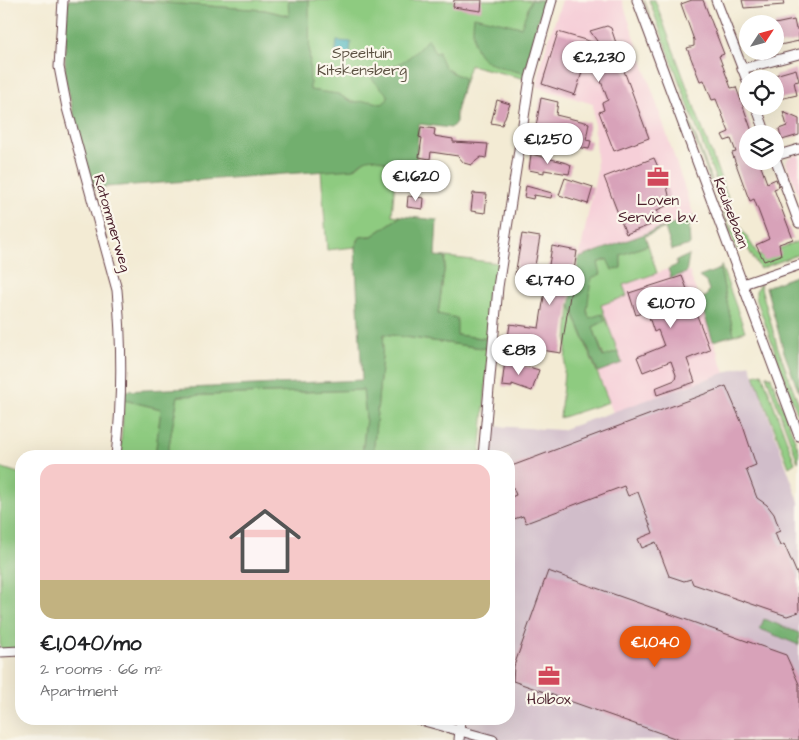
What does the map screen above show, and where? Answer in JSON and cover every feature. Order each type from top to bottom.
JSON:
[{"type":"street","name":"Ratommerweg","points":[[63,0],[60,26],[61,75],[77,147],[117,290],[119,315],[119,428],[117,450]]},
{"type":"street","points":[[484,450],[498,287],[530,78],[552,0]]},
{"type":"street","name":"Keulsebaan","points":[[637,0],[799,436]]},
{"type":"street","points":[[716,0],[742,69],[799,54]]},
{"type":"street","points":[[784,154],[799,149]]},
{"type":"street","points":[[780,170],[799,223]]},
{"type":"street","points":[[743,284],[799,266]]},
{"type":"street","points":[[0,652],[15,651]]},
{"type":"street","points":[[443,725],[492,740]]},
{"type":"street","points":[[459,740],[460,725]]},
{"type":"shaded area","points":[[562,0],[622,0],[694,216],[579,258],[597,171],[593,104],[537,87],[542,60]]},
{"type":"shaded area","points":[[799,154],[799,197],[786,162],[789,157]]},
{"type":"shaded area","points":[[668,269],[671,278],[689,271],[725,373],[613,413],[598,372],[622,363],[601,305],[626,296],[623,285]]},
{"type":"shaded area","points":[[750,364],[799,502],[799,633],[764,619],[761,628],[799,645],[799,740],[460,740],[465,725],[515,725],[515,450],[491,450],[493,426],[561,430]]},
{"type":"green space","points":[[68,0],[124,0],[265,10],[289,16],[288,0],[309,0],[310,90],[338,94],[352,102],[371,101],[382,104],[387,100],[388,95],[372,79],[371,71],[386,69],[404,61],[415,53],[428,38],[435,53],[439,52],[444,66],[464,78],[456,112],[456,122],[451,128],[419,124],[416,162],[408,169],[374,158],[361,162],[354,169],[92,188],[65,79],[65,34]]},
{"type":"green space","name":"Speeltuin Kitskensberg","points":[[124,0],[547,0],[537,23],[525,79],[470,65],[455,112],[296,116],[294,17],[265,10]]},
{"type":"green space","points":[[531,0],[547,0],[537,23],[526,74],[491,64],[483,59],[474,43],[474,16],[521,27]]},
{"type":"green space","points":[[644,0],[728,223],[742,245],[737,250],[666,63]]},
{"type":"green space","points":[[649,0],[655,0],[736,220],[759,256],[799,241],[799,254],[760,269],[731,221]]},
{"type":"green space","points":[[368,157],[378,158],[396,168],[392,215],[401,216],[372,236],[363,236],[357,241],[355,247],[327,250],[321,170],[354,169]]},
{"type":"green space","points":[[401,216],[437,220],[435,256],[446,257],[438,314],[457,318],[457,335],[490,339],[489,349],[384,334],[374,450],[363,450],[366,418],[363,390],[178,396],[168,450],[156,450],[161,409],[124,400],[124,391],[362,380],[355,247],[360,237],[372,236]]},
{"type":"green space","points":[[694,216],[689,228],[690,245],[672,250],[665,228],[645,236],[648,245],[621,255],[621,268],[612,270],[607,259],[598,263],[601,274],[591,278],[587,311],[589,318],[602,314],[605,321],[593,327],[603,357],[618,352],[622,363],[598,372],[570,305],[579,258]]},
{"type":"green space","points":[[648,245],[657,273],[623,285],[627,296],[601,305],[618,352],[604,357],[593,327],[605,321],[589,318],[587,304],[595,269],[598,263],[608,259],[621,267],[620,255]]},
{"type":"green space","points":[[689,255],[686,273],[671,278],[668,269],[677,265],[676,261]]},
{"type":"green space","points":[[446,257],[499,263],[490,339],[457,335],[438,315]]},
{"type":"green space","points":[[721,265],[745,331],[734,335],[720,269]]},
{"type":"green space","points":[[720,269],[734,335],[713,341],[699,298],[706,297],[709,290],[706,282],[699,277]]},
{"type":"green space","points":[[798,275],[799,393],[784,352],[766,287]]},
{"type":"green space","points":[[760,284],[777,345],[799,405],[799,419],[756,298],[756,291]]},
{"type":"green space","points":[[570,305],[609,402],[560,418]]},
{"type":"green space","points":[[384,334],[489,349],[481,450],[374,450]]},
{"type":"green space","points":[[762,373],[795,463],[789,467],[754,375]]},
{"type":"green space","points":[[766,375],[771,377],[799,451],[798,462]]},
{"type":"green space","points":[[363,390],[366,418],[363,450],[168,450],[178,396]]},
{"type":"green space","points":[[124,400],[161,409],[156,450],[120,450]]},
{"type":"green space","points":[[0,467],[15,472],[15,649],[0,650]]},
{"type":"green space","points":[[764,619],[799,633],[799,645],[760,629]]},
{"type":"water","points":[[337,41],[351,42],[349,62],[335,60]]},
{"type":"building","points":[[454,0],[482,0],[481,11],[453,7]]},
{"type":"building","points":[[692,0],[703,0],[724,54],[719,56],[731,88],[736,87],[739,95],[739,115],[746,115],[750,125],[739,125],[739,170],[762,170],[767,183],[776,179],[779,187],[774,189],[793,239],[779,244],[781,255],[764,261],[756,245],[769,239],[754,199],[750,201],[747,194],[732,153],[736,152],[731,139],[725,141],[722,135],[729,132],[716,99],[712,100],[704,80],[700,81],[687,48],[694,46],[694,40],[681,4]]},
{"type":"building","points":[[742,0],[783,0],[784,5],[744,8]]},
{"type":"building","points":[[794,20],[796,29],[799,29],[799,41],[784,44],[784,22]]},
{"type":"building","points":[[607,26],[611,28],[616,43],[614,44],[649,138],[614,151],[599,112],[604,110],[602,103],[608,100],[589,49],[575,95],[542,84],[558,32],[599,44],[590,31]]},
{"type":"building","points":[[796,69],[799,81],[794,82],[797,95],[784,98],[784,72]]},
{"type":"building","points":[[541,98],[558,102],[556,115],[589,123],[586,140],[591,141],[589,149],[545,142],[546,134],[535,132]]},
{"type":"building","points":[[497,100],[510,104],[502,125],[491,123]]},
{"type":"building","points":[[784,112],[799,119],[799,135],[784,139],[784,127],[787,126]]},
{"type":"building","points":[[421,127],[435,129],[434,136],[453,139],[453,142],[488,144],[486,158],[481,157],[471,165],[464,163],[458,156],[431,152],[430,159],[419,157],[422,138],[419,137]]},
{"type":"building","points":[[531,154],[571,165],[569,174],[529,170]]},
{"type":"building","points":[[654,158],[667,187],[671,204],[657,210],[661,221],[626,234],[604,177]]},
{"type":"building","points":[[565,178],[593,187],[588,204],[559,195]]},
{"type":"building","points":[[526,186],[552,193],[551,198],[534,195],[533,199],[524,197]]},
{"type":"building","points":[[473,193],[487,194],[485,213],[471,211]]},
{"type":"building","points":[[408,196],[424,198],[423,209],[407,207]]},
{"type":"building","points":[[522,234],[540,237],[533,277],[515,275]]},
{"type":"building","points":[[552,246],[577,251],[561,353],[535,349],[537,338],[520,336],[518,353],[506,351],[510,324],[539,328]]},
{"type":"building","points":[[682,276],[710,350],[687,359],[695,382],[657,395],[655,388],[675,380],[676,375],[671,361],[643,372],[637,357],[664,346],[658,330],[654,332],[647,311],[636,315],[629,293]]},
{"type":"building","points":[[505,360],[539,370],[532,391],[512,384],[512,387],[502,386]]},
{"type":"building","points":[[726,386],[743,426],[756,465],[746,469],[757,498],[767,505],[774,514],[780,531],[775,533],[780,546],[784,544],[798,576],[799,612],[787,616],[693,584],[691,579],[684,581],[669,576],[656,542],[642,548],[638,539],[653,533],[638,492],[628,496],[624,486],[526,523],[523,516],[515,519],[515,465]]},
{"type":"building","points":[[548,571],[786,655],[799,684],[799,740],[680,740],[515,682],[515,663]]},
{"type":"place","name":"Loven Service b.v.","points":[[658,177]]},
{"type":"place","name":"Holbox","points":[[549,676]]}]
